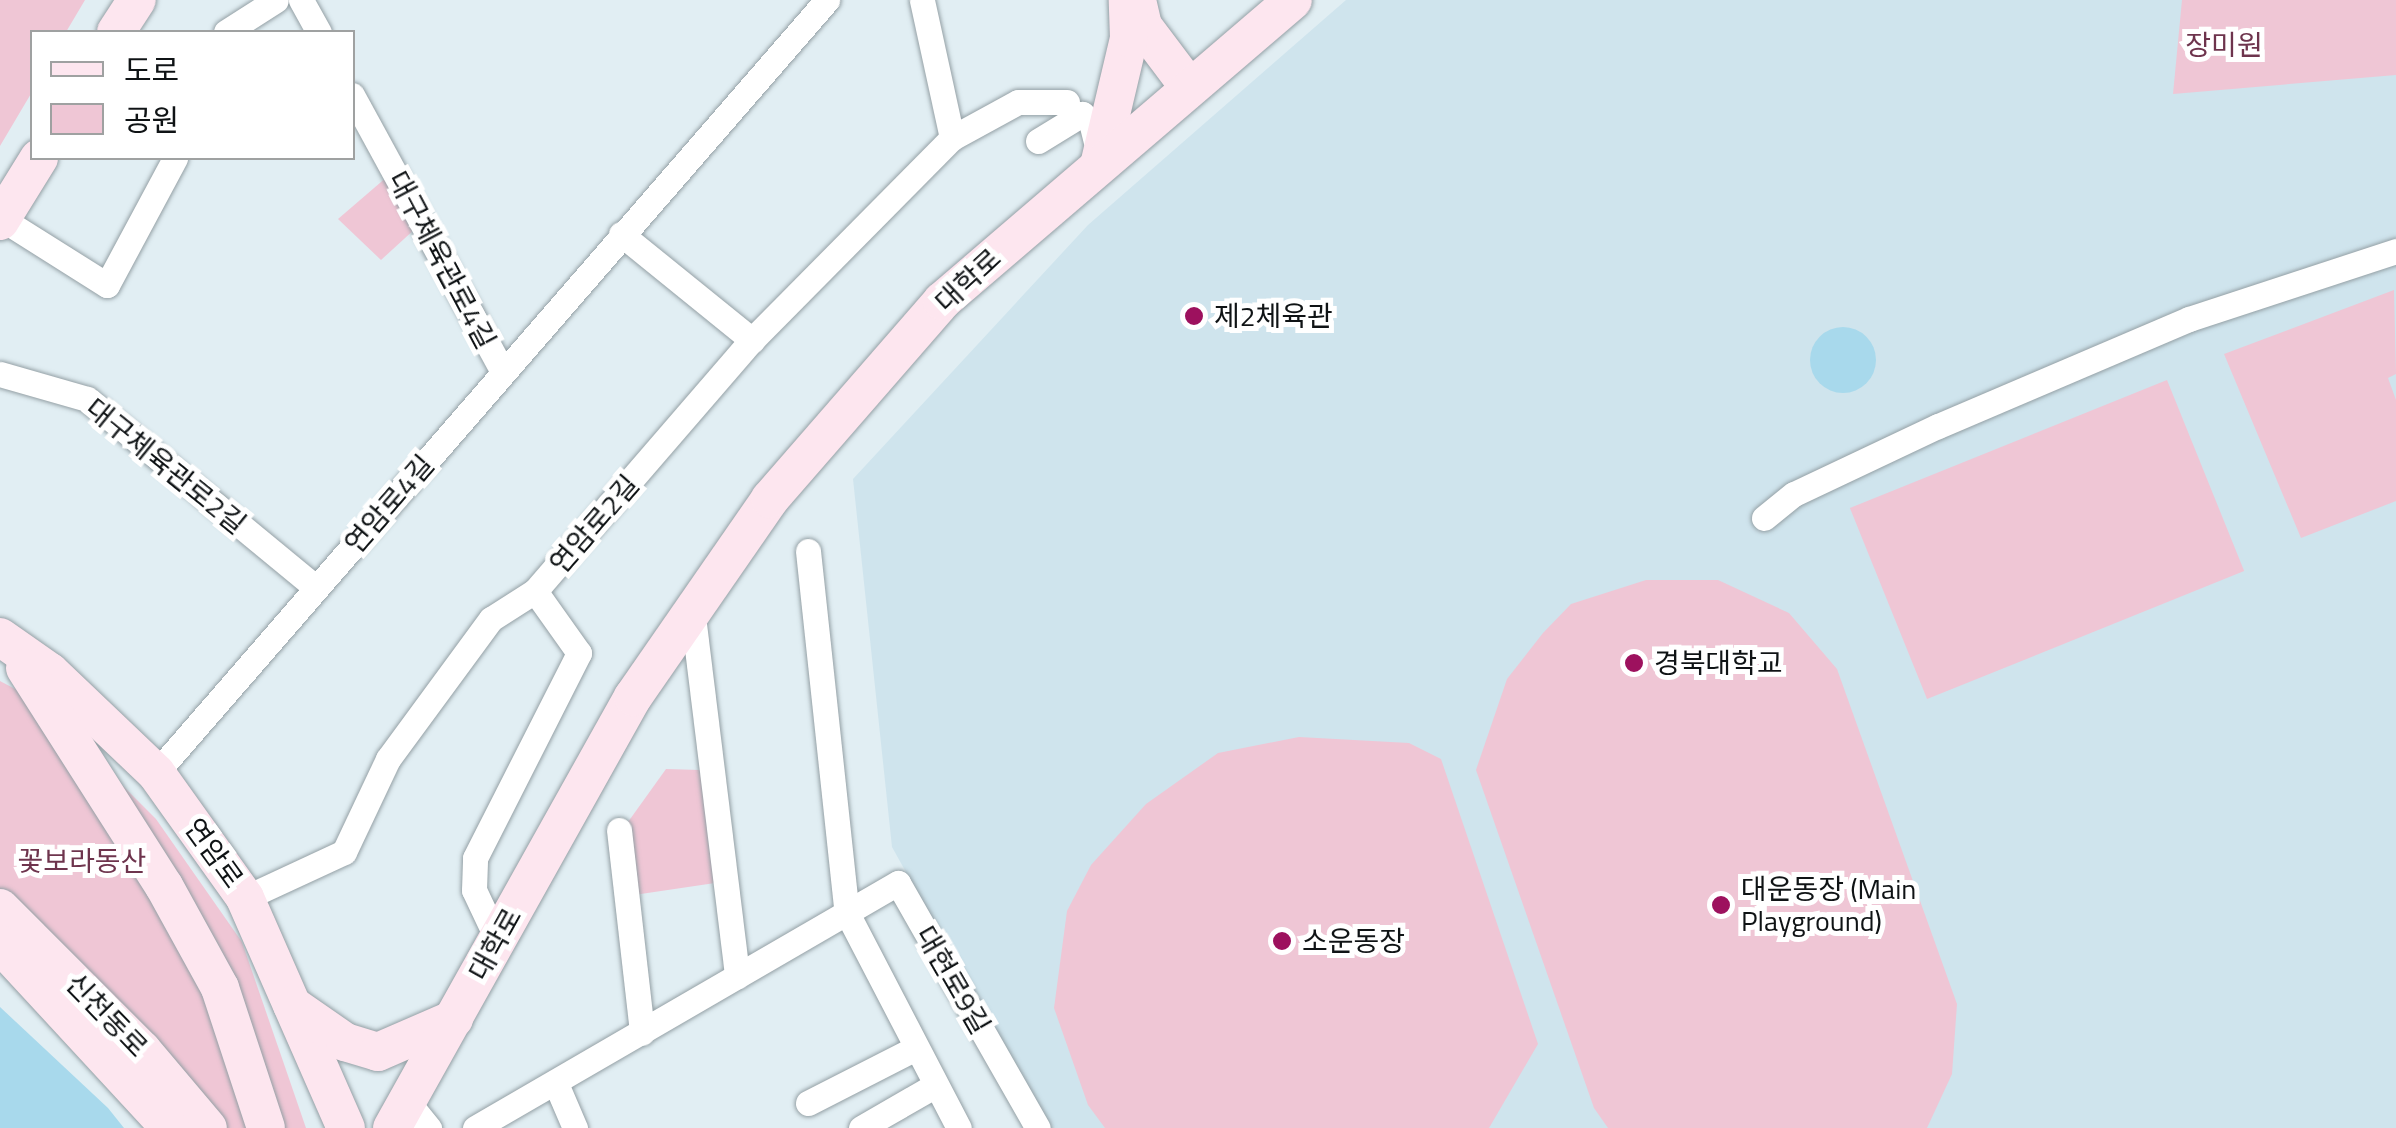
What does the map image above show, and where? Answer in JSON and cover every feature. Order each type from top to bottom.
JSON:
[{"type":"main road","points":[[117,30],[137,0]]},
{"type":"main road","points":[[1100,161],[1129,38],[1128,0]]},
{"type":"main road","points":[[1137,0],[1143,26],[1189,88]]},
{"type":"main road","name":"대학로","points":[[415,1115],[454,1019],[585,780],[692,606],[770,499],[942,301],[1100,161],[1293,0]]},
{"type":"main road","points":[[1,220],[38,160]]},
{"type":"main road","points":[[5,641],[164,886],[220,988],[266,1128]]},
{"type":"main road","name":"연암로","points":[[5,641],[50,672],[156,772],[245,898],[346,1128]]},
{"type":"main road","name":"신천동로","points":[[0,908],[142,1050],[208,1128]]},
{"type":"main road","name":"신천동로","points":[[0,944],[170,1128]]},
{"type":"main road","points":[[292,1005],[345,1042],[378,1052],[454,1019]]},
{"type":"street","points":[[229,30],[276,0]]},
{"type":"street","points":[[301,0],[318,30]]},
{"type":"street","name":"연암로4길","points":[[156,772],[827,0]]},
{"type":"street","points":[[922,0],[952,138]]},
{"type":"street","name":"대구체육관로4길","points":[[355,100],[503,372]]},
{"type":"street","name":"연암로2길","points":[[245,898],[344,852],[388,759],[491,619],[535,591],[752,340],[952,138],[1018,102],[1067,102]]},
{"type":"street","points":[[1038,141],[1082,114],[1091,122],[1100,161]]},
{"type":"street","points":[[1,220],[107,285],[174,160]]},
{"type":"street","points":[[621,234],[752,340]]},
{"type":"street","points":[[1764,518],[1794,494],[2189,319],[2396,251]]},
{"type":"street","name":"대구체육관로2길","points":[[0,374],[87,399],[316,588]]},
{"type":"street","points":[[808,551],[847,913],[959,1128]]},
{"type":"street","points":[[498,940],[474,890],[474,858],[579,652],[535,591]]},
{"type":"street","points":[[692,606],[737,976]]},
{"type":"street","points":[[618,830],[642,1032]]},
{"type":"street","name":"대현로9길","points":[[475,1128],[557,1086],[898,883],[1038,1128]]},
{"type":"street","points":[[808,1103],[914,1048]]},
{"type":"street","points":[[557,1086],[575,1128]]},
{"type":"street","points":[[862,1128],[934,1086]]},
{"type":"shaded area","name":"경북대학교","points":[[1346,0],[2396,0],[2396,1128],[1049,1128],[892,847],[853,479],[1088,225]]},
{"type":"green space","points":[[0,0],[85,0],[67,30],[30,30],[30,95],[0,146]]},
{"type":"green space","name":"장미원","points":[[2182,0],[2396,0],[2396,75],[2173,94]]},
{"type":"green space","points":[[388,176],[416,228],[381,260],[338,219]]},
{"type":"green space","points":[[2394,290],[2396,374],[2388,378],[2396,400],[2396,501],[2301,538],[2224,354]]},
{"type":"green space","points":[[2167,380],[2244,571],[1927,699],[1850,508]]},
{"type":"green space","points":[[1646,580],[1718,580],[1789,613],[1837,669],[1957,1004],[1952,1074],[1927,1128],[1608,1128],[1594,1108],[1476,770],[1507,679],[1543,633],[1571,604]]},
{"type":"green space","name":"꽃보라동산","points":[[0,681],[38,701],[156,819],[242,942],[306,1128],[219,1128],[0,896]]},
{"type":"green space","name":"소운동장","points":[[1299,737],[1409,743],[1441,759],[1538,1044],[1489,1128],[1105,1128],[1088,1105],[1054,1008],[1067,911],[1091,865],[1146,804],[1218,753]]},
{"type":"green space","points":[[666,769],[700,770],[715,883],[634,895],[623,829]]},
{"type":"water","points":[[1843,327],[1866,337],[1876,360],[1866,383],[1843,393],[1820,383],[1810,360],[1820,337]]},
{"type":"water","points":[[0,1007],[108,1108],[124,1128],[0,1128]]},
{"type":"place","name":"제2체육관","points":[[1194,316]]},
{"type":"place","name":"경북대학교","points":[[1634,663]]},
{"type":"place","name":"대운동장 (Main Playground)","points":[[1721,905]]},
{"type":"place","name":"소운동장","points":[[1282,941]]}]
